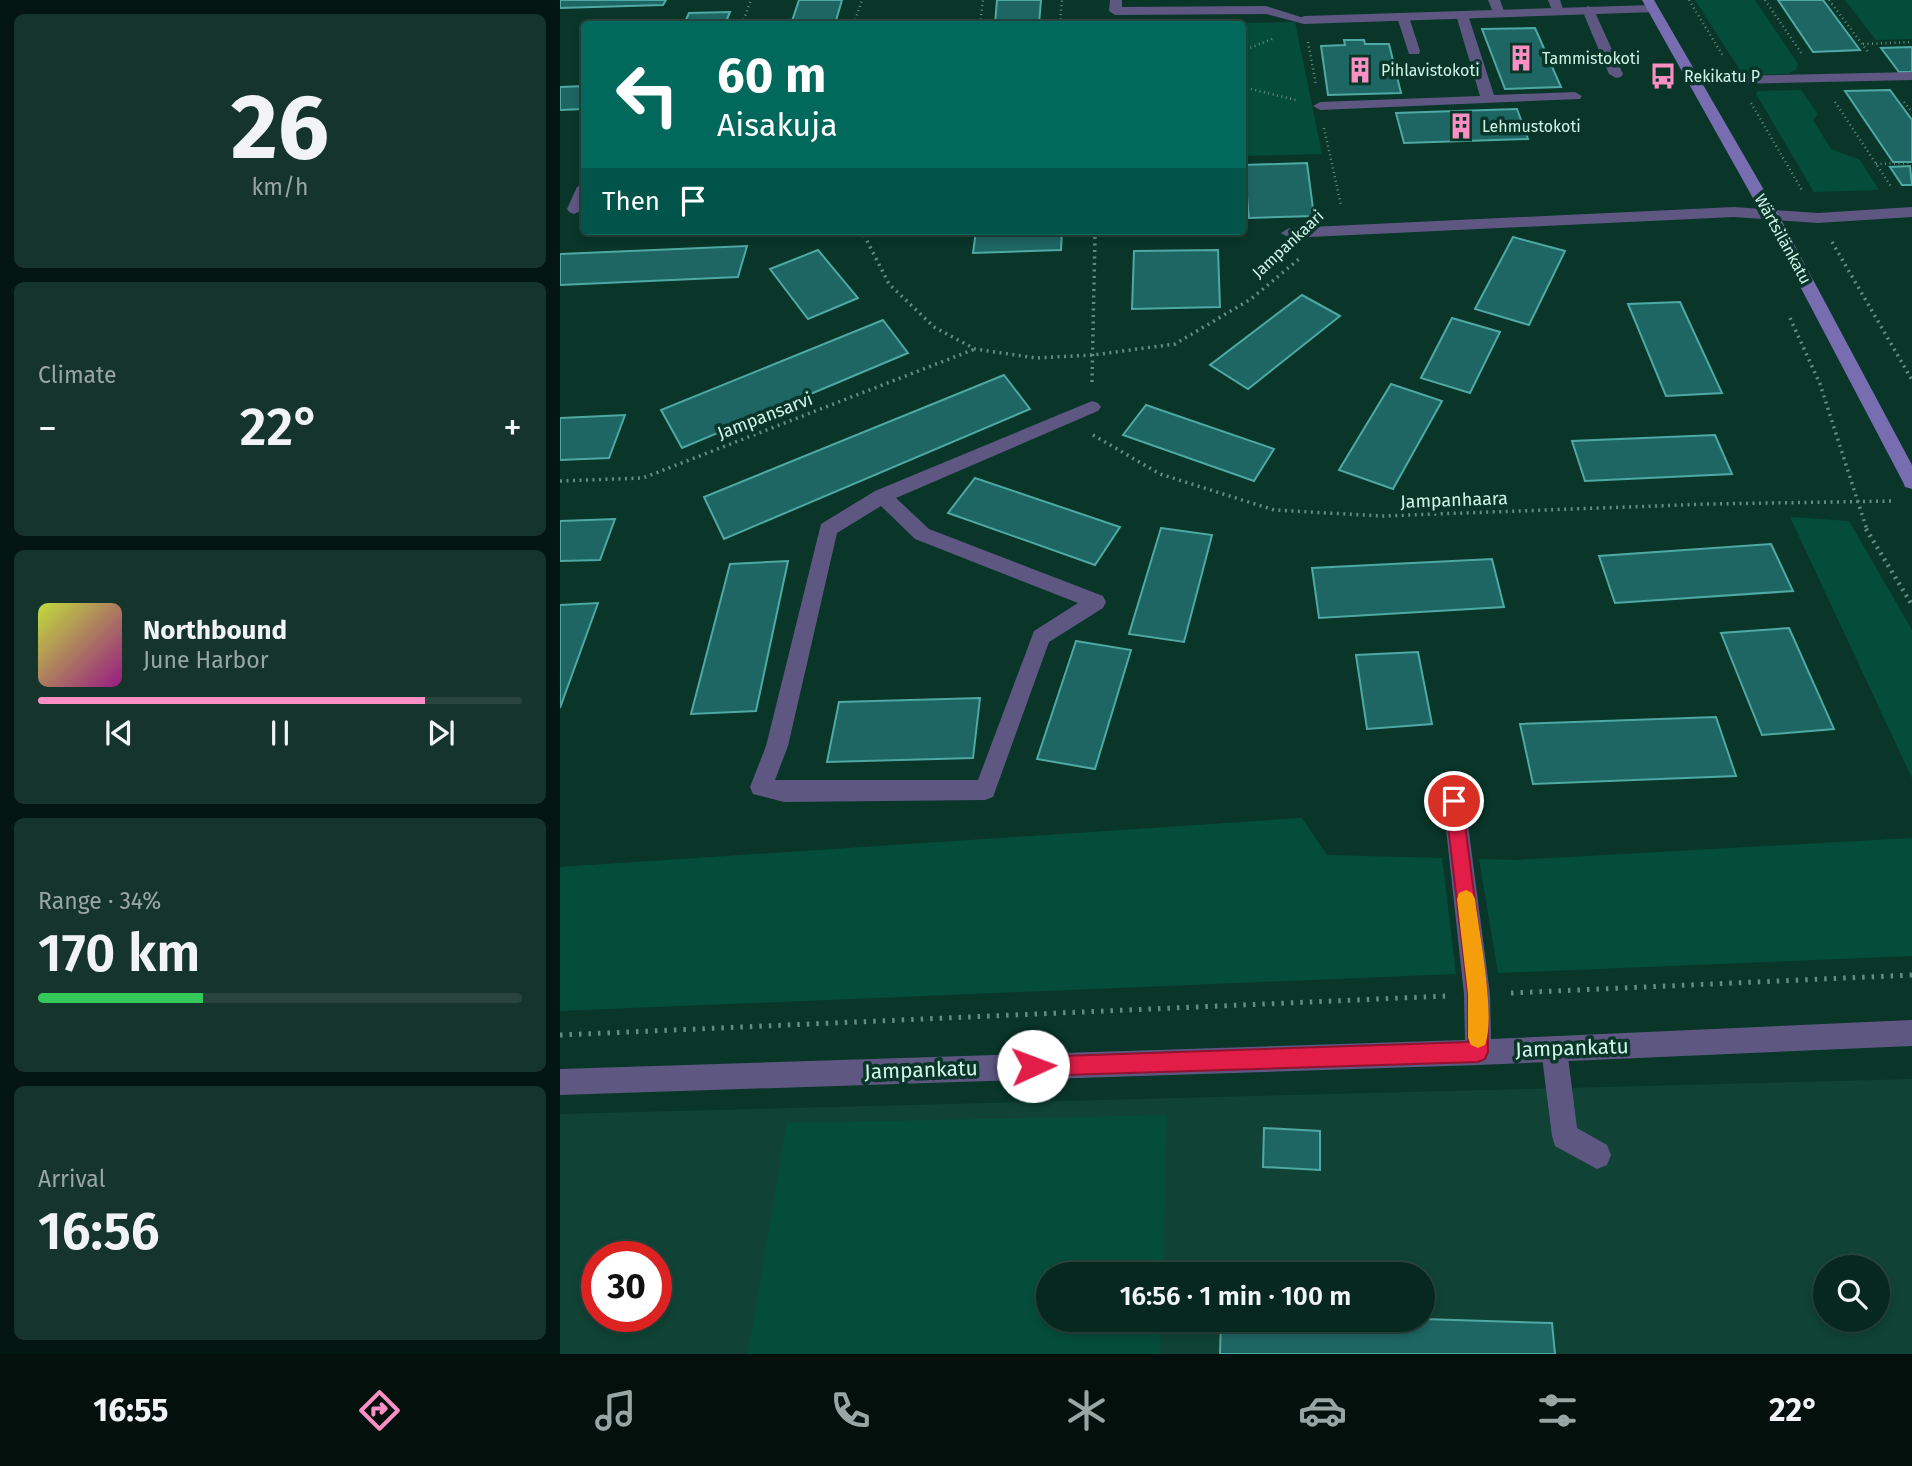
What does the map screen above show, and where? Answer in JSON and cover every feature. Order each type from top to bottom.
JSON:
[{"type":"street","points":[[1116,0],[1115,11],[1266,10],[1304,20],[1499,14],[1556,6],[1588,10],[1650,4]]},
{"type":"street","points":[[1203,0],[1221,10]]},
{"type":"street","points":[[1494,0],[1499,14]]},
{"type":"street","name":"Wärtsilänkatu","points":[[1650,4],[1771,216],[1912,482]]},
{"type":"street","points":[[1588,10],[1616,74]]},
{"type":"street","points":[[1462,15],[1488,99]]},
{"type":"street","points":[[1403,17],[1414,51]]},
{"type":"street","points":[[1693,81],[1912,76]]},
{"type":"street","points":[[1320,106],[1574,96]]},
{"type":"street","points":[[573,209],[581,193]]},
{"type":"street","points":[[1289,233],[1734,212],[1818,218],[1910,212]]},
{"type":"street","points":[[882,496],[922,534],[1096,602],[1041,637],[985,790],[784,792],[761,787],[777,746],[828,529],[882,496],[1092,407]]},
{"type":"street","points":[[1454,801],[1477,994],[1478,1052]]},
{"type":"street","name":"Jampankatu","points":[[560,1082],[1478,1052],[1912,1034]]},
{"type":"street","points":[[1554,1049],[1565,1136],[1597,1155]]},
{"type":"path","points":[[743,21],[751,0]]},
{"type":"path","points":[[855,21],[862,0]]},
{"type":"path","points":[[980,21],[983,0]]},
{"type":"path","points":[[1060,21],[1062,0]]},
{"type":"path","points":[[1765,0],[1910,212]]},
{"type":"path","points":[[1829,0],[1886,76]]},
{"type":"path","name":"Jampankaari","points":[[864,235],[888,284],[934,327],[975,349],[1035,358],[1093,355],[1175,344],[1251,299],[1312,247],[1343,214],[1304,20]]},
{"type":"path","points":[[1862,44],[1912,42]]},
{"type":"path","points":[[1246,88],[1320,106]]},
{"type":"path","points":[[1876,164],[1912,163]]},
{"type":"path","name":"Jampanhaara","points":[[1096,235],[1092,435],[1160,474],[1274,510],[1382,516],[1709,504],[1898,501]]},
{"type":"path","points":[[1788,312],[1820,384],[1863,524],[1912,605]]},
{"type":"path","name":"Jampansarvi","points":[[560,481],[643,478],[881,383],[975,349]]},
{"type":"path","points":[[560,1035],[1912,975]]},
{"type":"shaded area","points":[[1695,0],[1755,0],[1798,64],[1796,70],[1788,74],[1743,75]]},
{"type":"shaded area","points":[[1845,0],[1912,0],[1912,39],[1876,40]]},
{"type":"shaded area","points":[[1295,22],[1322,154],[1246,156],[1246,23]]},
{"type":"shaded area","points":[[1801,90],[1818,114],[1813,120],[1831,149],[1860,160],[1879,190],[1814,192],[1756,94],[1758,91]]},
{"type":"shaded area","points":[[1790,517],[1849,521],[1912,630],[1912,778]]},
{"type":"shaded area","points":[[1302,818],[1327,855],[1442,858],[1456,974],[560,1011],[560,867]]},
{"type":"shaded area","points":[[1912,838],[1912,956],[1498,973],[1479,859],[1516,860]]},
{"type":"shaded area","points":[[1912,1079],[1912,1354],[560,1354],[560,1114]]},
{"type":"shaded area","points":[[1167,1115],[1163,1262],[1036,1262],[1036,1332],[1161,1332],[1160,1354],[748,1354],[787,1123]]},
{"type":"building","points":[[560,0],[666,0],[663,5],[560,8]]},
{"type":"building","points":[[799,0],[842,0],[836,21],[792,21]]},
{"type":"building","points":[[997,0],[1041,0],[1039,21],[995,21]]},
{"type":"building","points":[[1778,0],[1823,0],[1860,50],[1813,52]]},
{"type":"building","points":[[730,12],[726,21],[685,21],[689,13]]},
{"type":"building","name":"Tammistokoti","points":[[1535,28],[1561,87],[1505,89],[1482,29]]},
{"type":"building","name":"Pihlavistokoti","points":[[1344,40],[1364,40],[1365,44],[1389,44],[1401,93],[1328,95],[1321,46],[1345,45]]},
{"type":"building","points":[[1912,47],[1912,72],[1899,72],[1881,48]]},
{"type":"building","points":[[581,86],[581,109],[560,110],[560,87]]},
{"type":"building","points":[[1890,90],[1912,120],[1912,162],[1893,162],[1845,91]]},
{"type":"building","name":"Lehmustokoti","points":[[1517,109],[1528,139],[1404,143],[1396,113]]},
{"type":"building","points":[[1307,163],[1314,216],[1249,218],[1246,165]]},
{"type":"building","points":[[1910,166],[1912,185],[1902,185],[1890,167]]},
{"type":"building","points":[[975,235],[1062,235],[1061,250],[973,253]]},
{"type":"building","points":[[1513,237],[1565,251],[1529,325],[1475,309]]},
{"type":"building","points":[[747,246],[738,277],[560,285],[560,254]]},
{"type":"building","points":[[818,250],[858,298],[808,319],[770,269]]},
{"type":"building","points":[[1218,250],[1220,307],[1132,309],[1134,251]]},
{"type":"building","points":[[1302,295],[1340,316],[1248,389],[1210,365]]},
{"type":"building","points":[[1680,302],[1722,393],[1666,396],[1628,304]]},
{"type":"building","points":[[1452,318],[1500,332],[1470,393],[1421,378]]},
{"type":"building","points":[[883,320],[908,353],[682,448],[661,410]]},
{"type":"building","points":[[1004,375],[1030,409],[724,539],[704,497]]},
{"type":"building","points":[[1391,384],[1442,401],[1393,489],[1339,470]]},
{"type":"building","points":[[1146,405],[1274,449],[1254,481],[1123,435]]},
{"type":"building","points":[[625,415],[609,458],[560,460],[560,418]]},
{"type":"building","points":[[1715,435],[1732,474],[1585,481],[1572,441]]},
{"type":"building","points":[[975,478],[1120,527],[1095,565],[948,513]]},
{"type":"building","points":[[615,519],[600,560],[560,561],[560,521]]},
{"type":"building","points":[[1161,528],[1212,535],[1184,642],[1129,634]]},
{"type":"building","points":[[1771,544],[1793,591],[1615,603],[1599,556]]},
{"type":"building","points":[[1492,559],[1504,607],[1319,618],[1312,568]]},
{"type":"building","points":[[788,561],[756,711],[691,714],[730,564]]},
{"type":"building","points":[[598,603],[560,708],[560,605]]},
{"type":"building","points":[[1789,628],[1834,729],[1762,735],[1721,633]]},
{"type":"building","points":[[1076,641],[1131,650],[1095,769],[1037,759]]},
{"type":"building","points":[[1418,652],[1432,724],[1367,729],[1356,655]]},
{"type":"building","points":[[980,698],[973,758],[827,762],[839,702]]},
{"type":"building","points":[[1716,717],[1736,776],[1533,784],[1520,724]]},
{"type":"building","points":[[1264,1128],[1320,1131],[1320,1170],[1263,1167]]},
{"type":"building","points":[[1435,1319],[1552,1323],[1555,1354],[1220,1354],[1221,1332],[1435,1332]]},
{"type":"slow traffic","points":[[1466,899],[1477,994],[1478,1038]]},
{"type":"place","name":"Tammistokoti","points":[[1521,58]]},
{"type":"place","name":"Pihlavistokoti","points":[[1360,70]]},
{"type":"place","name":"Rekikatu P","points":[[1663,76]]},
{"type":"place","name":"Lehmustokoti","points":[[1461,126]]},
{"type":"route","points":[[1033,1066],[1478,1052],[1477,994],[1454,801]]}]
